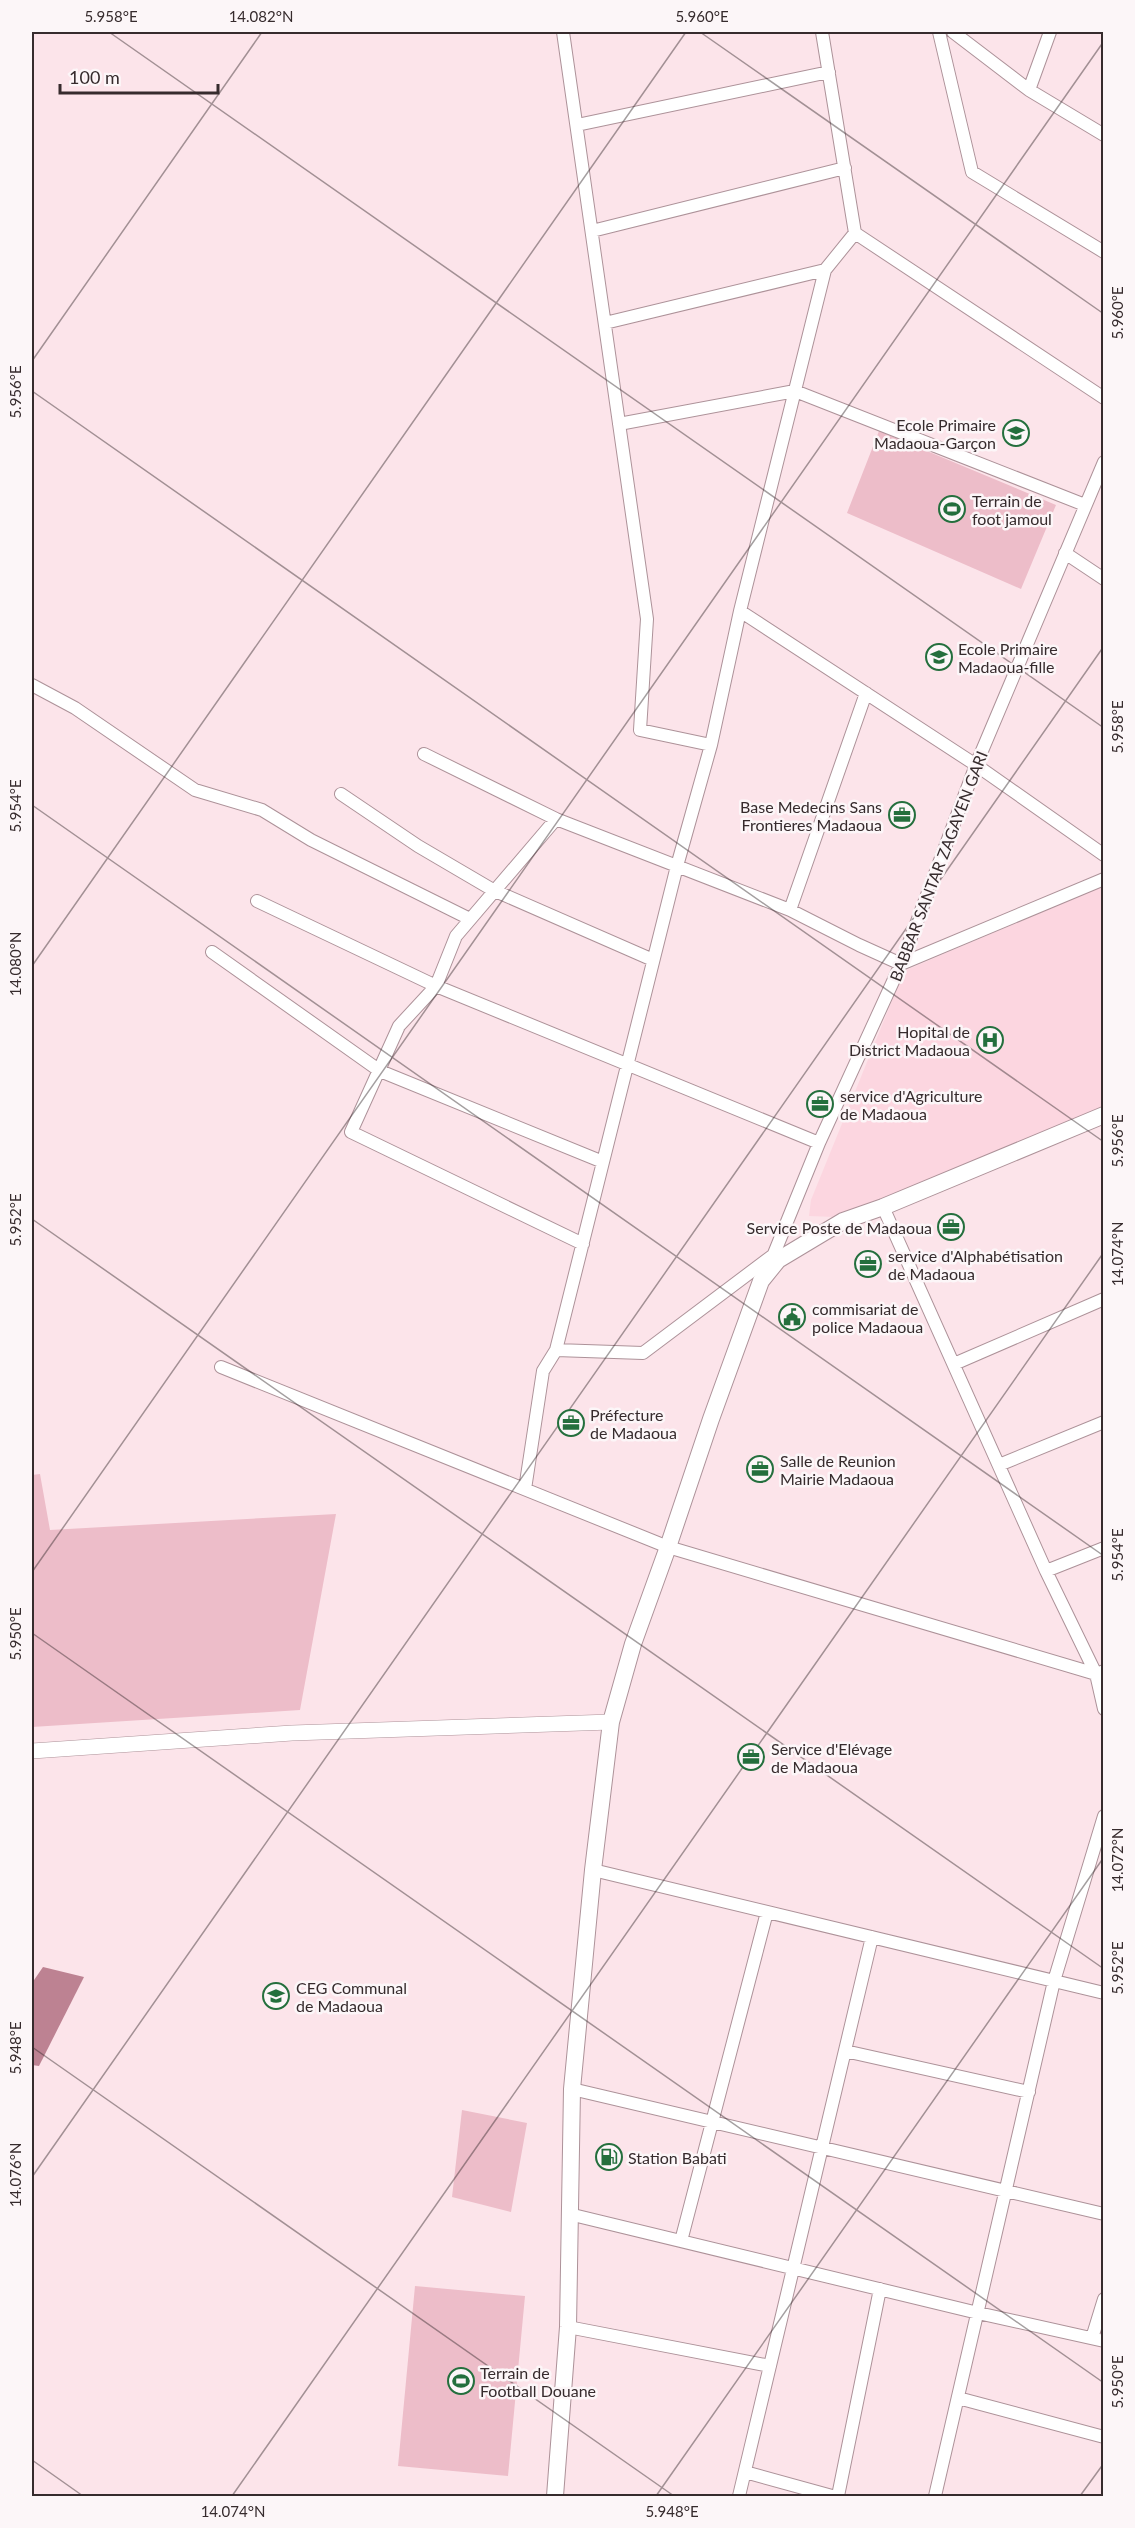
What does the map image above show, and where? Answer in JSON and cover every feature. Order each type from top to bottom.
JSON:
[{"type":"highway","points":[[555,2496],[568,2327],[572,2089],[593,1870],[611,1722],[633,1644],[761,1281],[770,1263],[843,1221],[883,1207],[1104,1115]]},
{"type":"main road","points":[[32,1751],[292,1733],[611,1722]]},
{"type":"street","points":[[563,32],[646,619],[640,730],[711,745]]},
{"type":"street","points":[[822,32],[855,233],[1104,398]]},
{"type":"street","points":[[939,32],[972,172],[1104,252]]},
{"type":"street","points":[[953,32],[1029,90],[1104,135]]},
{"type":"street","points":[[1029,90],[1050,32]]},
{"type":"street","points":[[577,125],[829,72]]},
{"type":"street","points":[[592,231],[845,168]]},
{"type":"street","points":[[525,1489],[543,1371],[556,1350],[677,866],[711,745],[740,611],[825,270],[855,233]]},
{"type":"street","points":[[604,323],[825,270]]},
{"type":"street","points":[[619,424],[795,391],[1085,506]]},
{"type":"street","name":"BABBAR SANTAR ZAGAYEN GARI","points":[[770,1263],[819,1143],[901,964],[976,765],[1104,462]]},
{"type":"street","points":[[1065,553],[1104,579]]},
{"type":"street","points":[[740,611],[976,765],[1104,855]]},
{"type":"street","points":[[32,685],[75,708],[195,790],[262,810],[311,840],[470,919]]},
{"type":"street","points":[[790,910],[866,693]]},
{"type":"street","points":[[424,754],[556,819],[790,910],[901,964],[1104,879]]},
{"type":"street","points":[[341,794],[418,846],[493,890],[653,960]]},
{"type":"street","points":[[556,819],[456,936],[435,986],[399,1026],[351,1132],[583,1244]]},
{"type":"street","points":[[256,901],[435,986],[819,1143]]},
{"type":"street","points":[[212,952],[380,1071],[603,1162]]},
{"type":"street","points":[[883,1207],[1046,1571],[1100,1672],[1104,1709]]},
{"type":"street","points":[[556,1350],[643,1353],[770,1263]]},
{"type":"street","points":[[954,1364],[1104,1299]]},
{"type":"street","points":[[221,1367],[668,1547],[1100,1672]]},
{"type":"street","points":[[999,1465],[1104,1422]]},
{"type":"street","points":[[1046,1571],[1104,1548]]},
{"type":"street","points":[[935,2496],[1054,1981],[1104,1816]]},
{"type":"street","points":[[593,1870],[1104,1994]]},
{"type":"street","points":[[681,2241],[767,1912]]},
{"type":"street","points":[[739,2496],[872,1937]]},
{"type":"street","points":[[845,2051],[1029,2092]]},
{"type":"street","points":[[572,2089],[1104,2214]]},
{"type":"street","points":[[569,2214],[978,2313],[1098,2339],[1104,2299]]},
{"type":"street","points":[[838,2496],[880,2289]]},
{"type":"street","points":[[568,2327],[770,2366]]},
{"type":"street","points":[[958,2398],[1104,2437]]},
{"type":"street","points":[[745,2472],[832,2496]]},
{"type":"shaded area","name":"Terrain de foot jamoul","points":[[879,431],[1056,505],[1021,589],[847,513]]},
{"type":"shaded area","name":"Hopital de District Madaoua","points":[[1103,886],[1103,1108],[916,1191],[835,1217],[809,1216],[811,1200],[904,971]]},
{"type":"shaded area","points":[[40,1474],[50,1530],[336,1514],[300,1710],[32,1727],[32,1475]]},
{"type":"shaded area","points":[[43,1967],[84,1977],[39,2066],[32,2065],[32,1983]]},
{"type":"shaded area","points":[[462,2110],[527,2123],[511,2212],[452,2197]]},
{"type":"shaded area","name":"Terrain de Football Douane","points":[[415,2286],[525,2296],[508,2476],[398,2466]]},
{"type":"place","name":"Ecole Primaire Madaoua-Garçon","points":[[1016,433]]},
{"type":"place","name":"Terrain de foot jamoul","points":[[952,509]]},
{"type":"place","name":"Ecole Primaire Madaoua-fille","points":[[939,657]]},
{"type":"place","name":"Base Medecins Sans Frontieres Madaoua","points":[[902,815]]},
{"type":"place","name":"Hopital de District Madaoua","points":[[990,1040]]},
{"type":"place","name":"service d'Agriculture de Madaoua","points":[[820,1104]]},
{"type":"place","name":"Service Poste de Madaoua","points":[[951,1227]]},
{"type":"place","name":"service d'Alphabétisation de Madaoua","points":[[868,1264]]},
{"type":"place","name":"commisariat de police Madaoua","points":[[792,1317]]},
{"type":"place","name":"Préfecture de Madaoua","points":[[571,1423]]},
{"type":"place","name":"Salle de Reunion Mairie Madaoua","points":[[760,1469]]},
{"type":"place","name":"Service d'Elévage de Madaoua","points":[[751,1757]]},
{"type":"place","name":"CEG Communal de Madaoua","points":[[276,1996]]},
{"type":"place","name":"Station Babati","points":[[609,2157]]},
{"type":"place","name":"Terrain de Football Douane","points":[[461,2381]]}]
